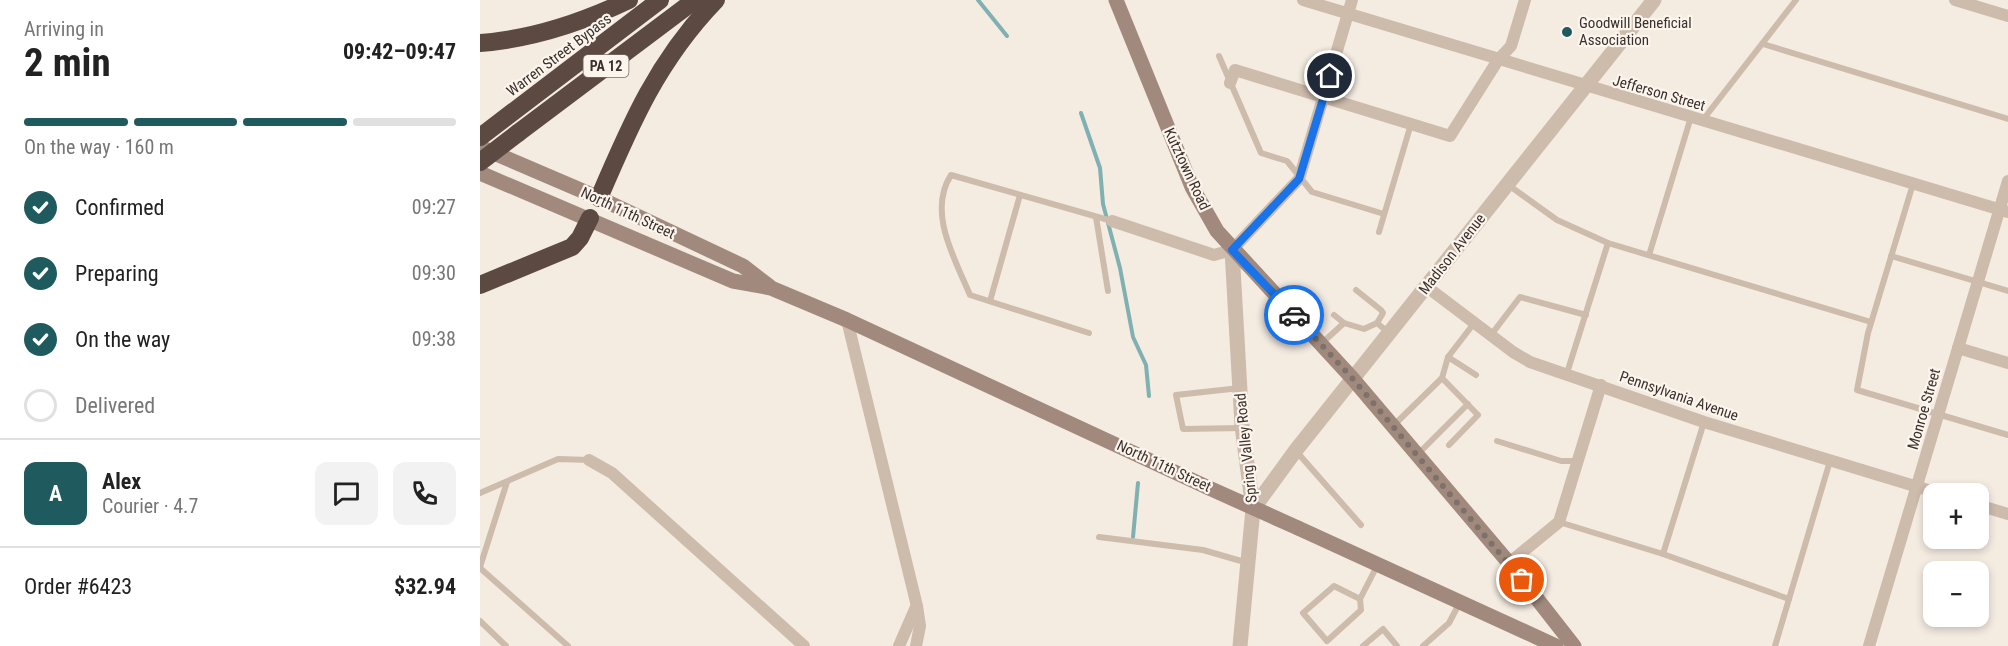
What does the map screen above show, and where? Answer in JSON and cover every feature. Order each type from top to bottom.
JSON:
[{"type":"highway","points":[[480,43],[517,39],[553,30],[586,20],[629,0]]},
{"type":"highway","name":"Warren Street Bypass","points":[[480,137],[660,0]]},
{"type":"highway","name":"PA 12","points":[[480,162],[695,0]]},
{"type":"highway","points":[[599,198],[632,120],[657,73],[680,40],[716,0]]},
{"type":"highway","points":[[480,285],[567,250],[580,238],[590,218]]},
{"type":"main road","name":"Kutztown Road","points":[[1116,0],[1192,188],[1217,231],[1232,250],[1353,379],[1509,563],[1574,646]]},
{"type":"main road","name":"North 11th Street","points":[[480,147],[599,198],[743,266],[771,288]]},
{"type":"main road","name":"North 11th Street","points":[[480,173],[733,281],[771,288],[903,344],[1209,488],[1554,646]]},
{"type":"main road","points":[[590,218],[599,198]]},
{"type":"street","name":"Jefferson Street","points":[[1303,0],[1585,87],[2004,211]]},
{"type":"street","points":[[1112,221],[1214,255],[1232,250],[1299,179],[1352,0]]},
{"type":"street","points":[[1230,83],[1235,70],[1450,136],[1498,60],[1511,46],[1525,0]]},
{"type":"street","name":"Madison Avenue","points":[[1253,509],[1296,450],[1654,0]]},
{"type":"street","points":[[1955,0],[2008,16]]},
{"type":"street","name":"Monroe Street","points":[[1869,646],[1978,282],[2004,211],[2008,181]]},
{"type":"street","name":"Spring Valley Road","points":[[1232,250],[1242,428],[1253,509],[1240,646]]},
{"type":"street","name":"Pennsylvania Avenue","points":[[1427,286],[1530,362],[1567,373],[1704,423],[1923,488]]},
{"type":"street","points":[[847,320],[916,606],[920,626],[916,646]]},
{"type":"street","points":[[1958,348],[2008,363]]},
{"type":"street","points":[[1509,563],[1559,522],[1601,385]]},
{"type":"street","points":[[589,460],[612,473],[804,646]]},
{"type":"street","points":[[1989,508],[2008,514]]},
{"type":"street","points":[[899,645],[916,606]]},
{"type":"lane","points":[[1649,255],[1697,119],[1763,44],[1796,0]]},
{"type":"lane","points":[[1763,44],[2008,119]]},
{"type":"lane","points":[[1219,56],[1261,153],[1287,161],[1299,179],[1312,192],[1384,214]]},
{"type":"lane","points":[[1379,232],[1411,124]]},
{"type":"lane","points":[[1089,333],[970,295],[949,245],[942,213],[944,185],[951,175],[1112,221]]},
{"type":"lane","points":[[1507,184],[1557,220],[1608,243],[1871,322]]},
{"type":"lane","points":[[1913,184],[1871,322],[1857,390],[2008,435]]},
{"type":"lane","points":[[990,301],[1020,195]]},
{"type":"lane","points":[[1096,217],[1108,291]]},
{"type":"lane","points":[[1567,373],[1608,243]]},
{"type":"lane","points":[[1891,256],[2008,291]]},
{"type":"lane","points":[[1334,315],[1344,323],[1364,329],[1377,323],[1383,313],[1356,290]]},
{"type":"lane","points":[[1491,335],[1520,297],[1586,315]]},
{"type":"lane","points":[[1392,427],[1442,378],[1448,357],[1475,322]]},
{"type":"lane","points":[[1321,344],[1344,323]]},
{"type":"lane","points":[[1377,323],[1389,333]]},
{"type":"lane","points":[[1448,357],[1476,375]]},
{"type":"lane","points":[[1442,378],[1479,415],[1449,445]]},
{"type":"lane","points":[[1240,388],[1176,395],[1183,429],[1242,428]]},
{"type":"lane","points":[[1417,455],[1468,404]]},
{"type":"lane","points":[[1663,554],[1704,423]]},
{"type":"lane","points":[[1497,441],[1561,460],[1578,461]]},
{"type":"lane","points":[[1296,450],[1361,525]]},
{"type":"lane","points":[[480,493],[558,459],[589,460]]},
{"type":"lane","points":[[1775,646],[1830,461]]},
{"type":"lane","points":[[507,482],[480,567],[566,644]]},
{"type":"lane","points":[[1559,522],[1663,554],[1788,599]]},
{"type":"lane","points":[[1099,537],[1203,550],[1248,563]]},
{"type":"lane","points":[[1360,599],[1334,586],[1303,613],[1327,641],[1361,610],[1360,599],[1378,564]]},
{"type":"lane","points":[[1423,646],[1449,624],[1460,601]]},
{"type":"lane","points":[[480,621],[506,646]]},
{"type":"lane","points":[[1363,646],[1383,629],[1397,646]]},
{"type":"lane","points":[[557,646],[566,644]]},
{"type":"waterway","points":[[978,0],[1007,36]]},
{"type":"waterway","points":[[1081,113],[1100,168],[1103,204],[1120,268],[1133,337],[1146,365],[1149,396]]},
{"type":"waterway","points":[[1133,537],[1138,483]]},
{"type":"way so far","points":[[1294,315],[1353,379],[1522,580]]},
{"type":"place","name":"Goodwill Beneficial Association","points":[[1567,32]]},
{"type":"route","points":[[1294,315],[1232,250],[1299,179],[1330,76]]}]
